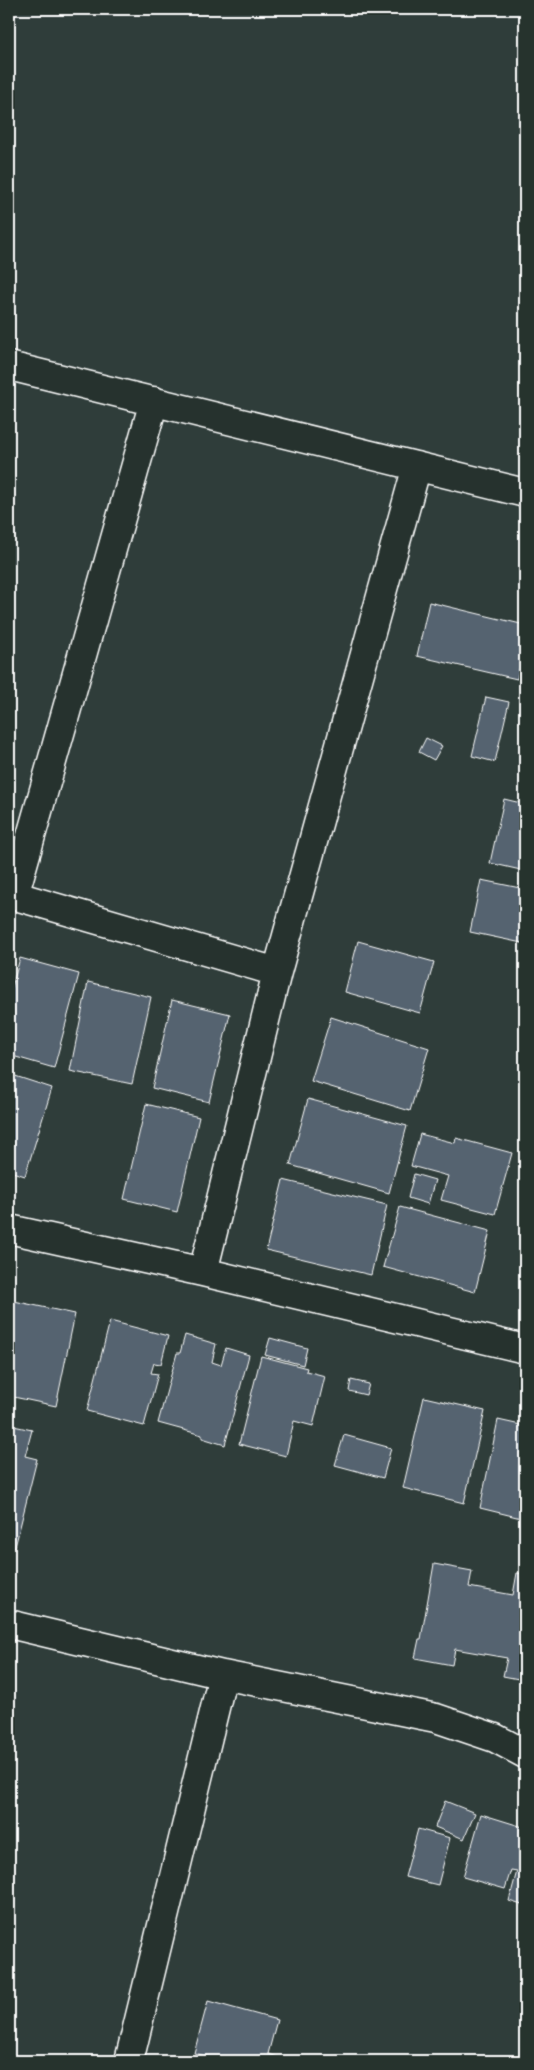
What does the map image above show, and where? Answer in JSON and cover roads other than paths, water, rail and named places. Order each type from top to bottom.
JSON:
[{"type":"street","points":[[9,366],[525,493]]},
{"type":"street","points":[[154,401],[11,895],[277,972]]},
{"type":"street","points":[[203,1272],[277,972],[417,466]]},
{"type":"street","points":[[9,1229],[203,1272],[525,1349]]},
{"type":"street","points":[[9,1624],[223,1675],[436,1718],[495,1738],[525,1754]]},
{"type":"street","points":[[129,2061],[223,1675]]}]
